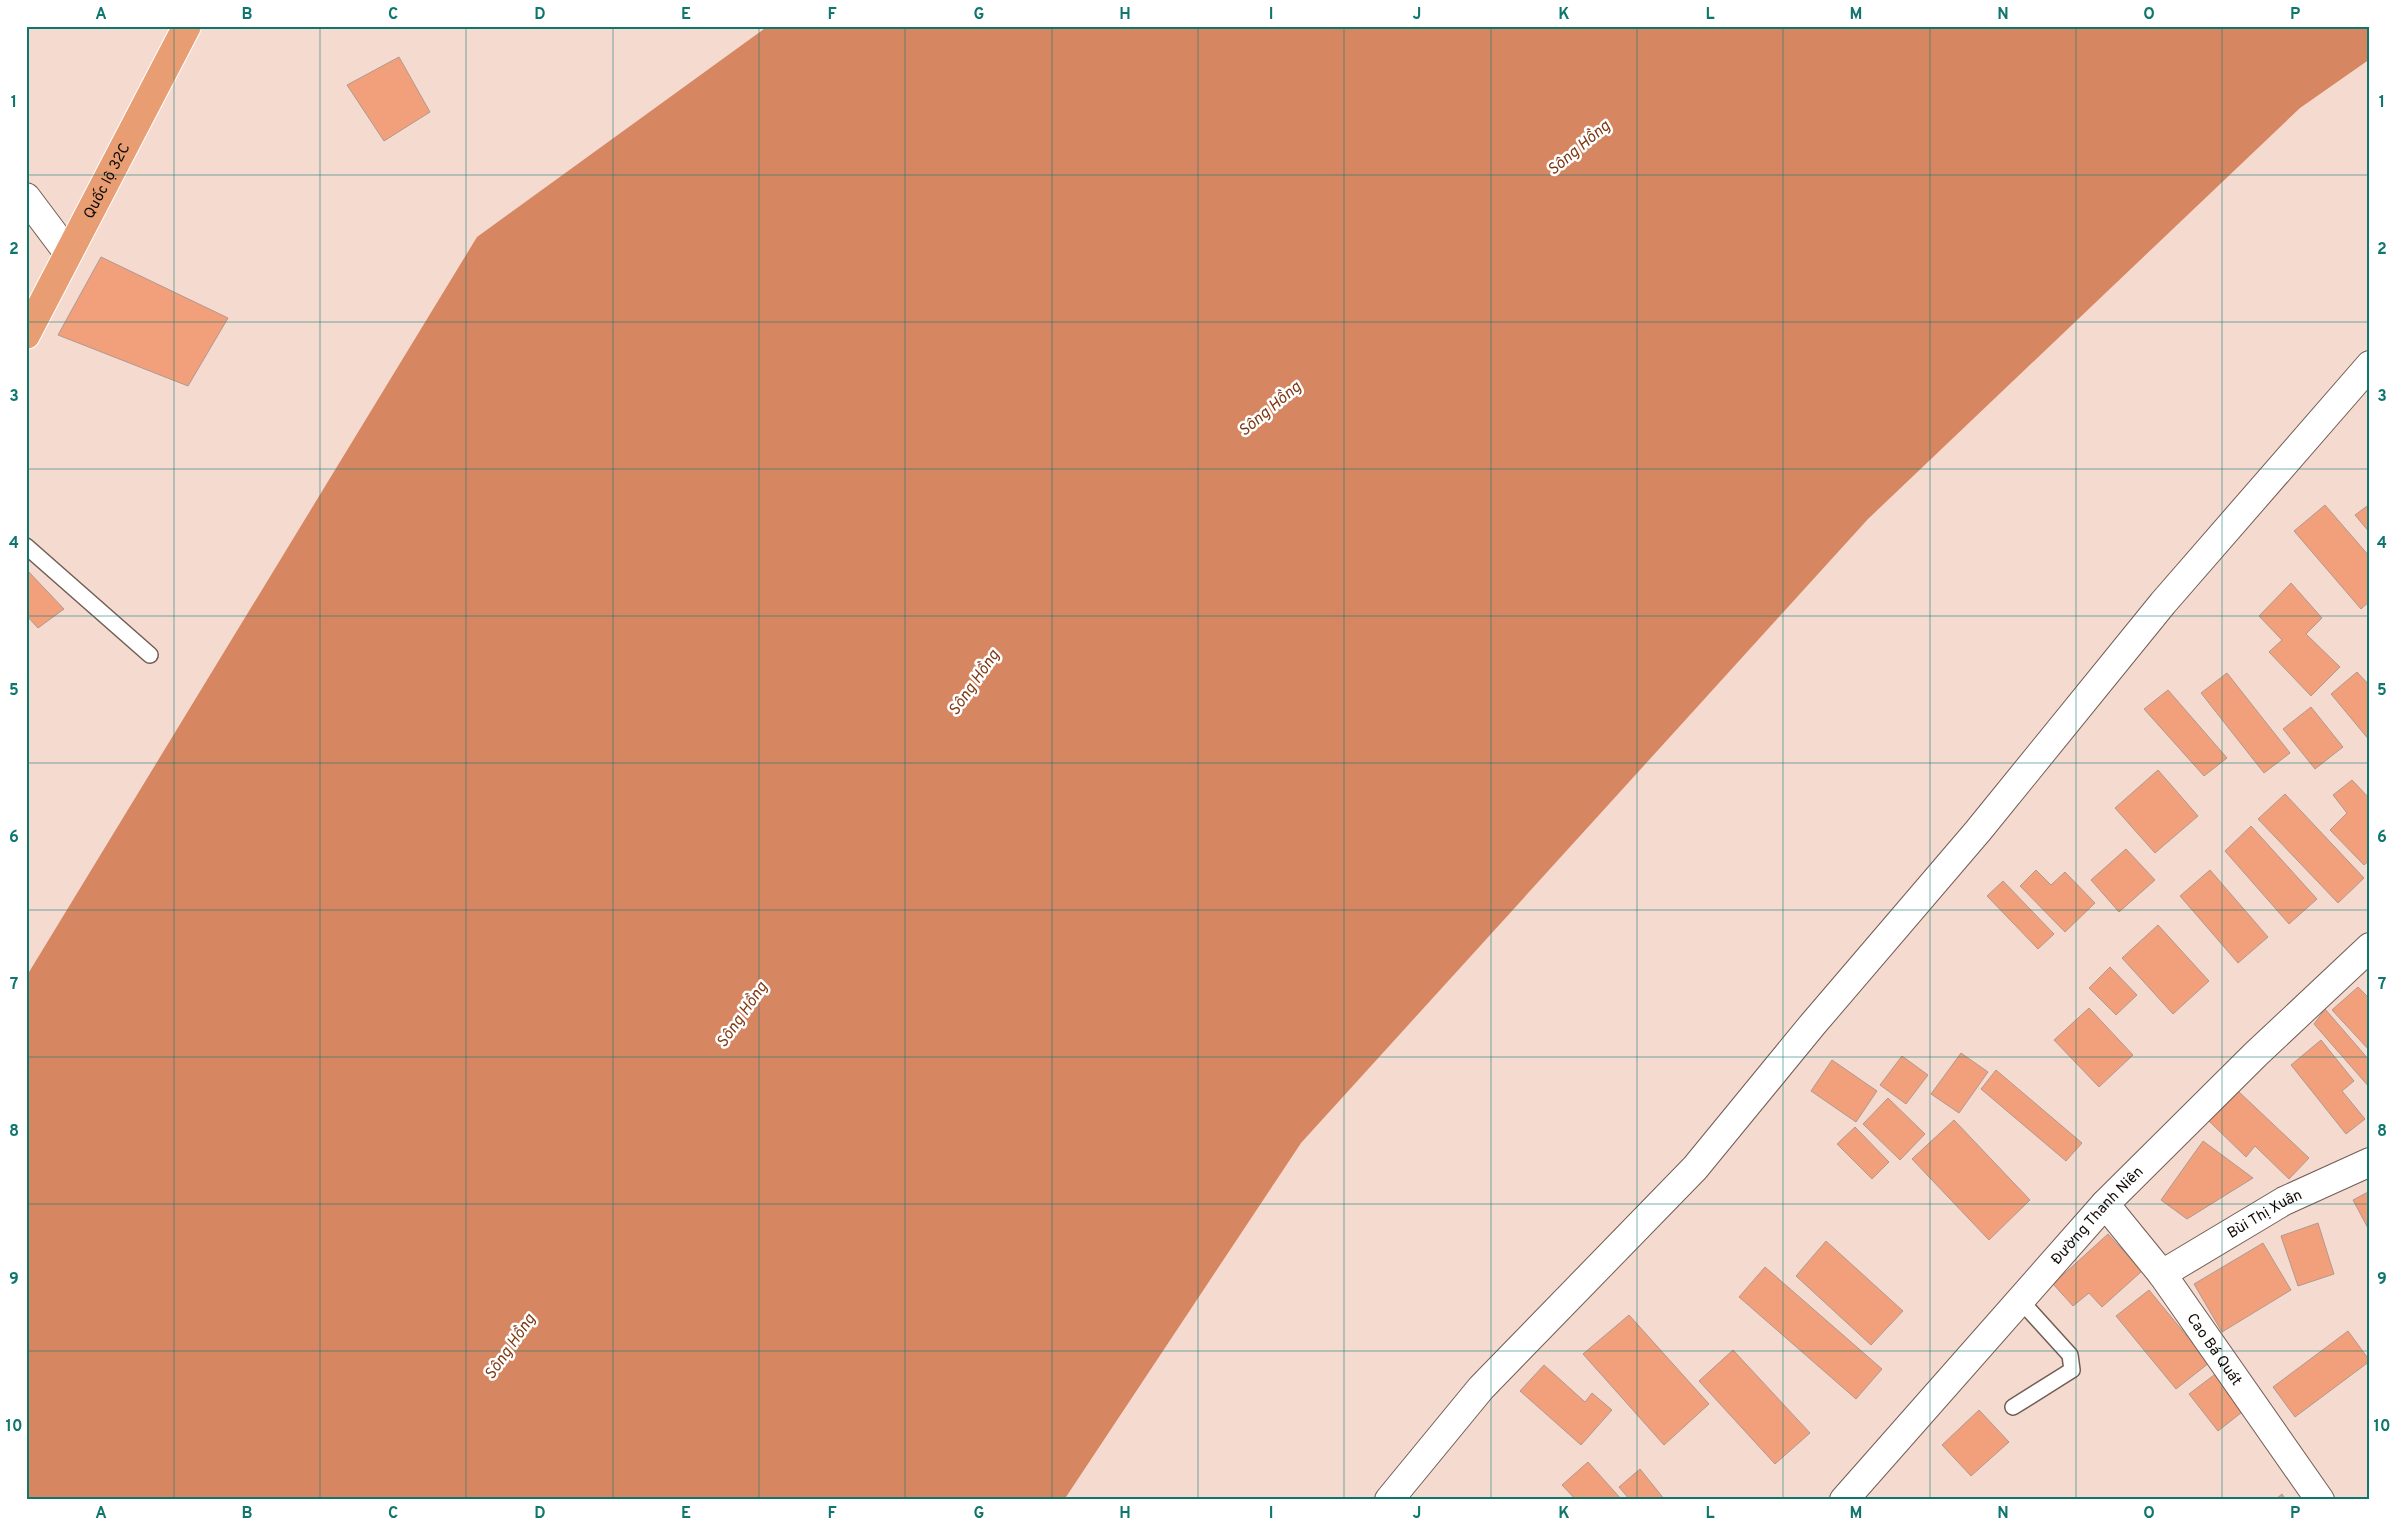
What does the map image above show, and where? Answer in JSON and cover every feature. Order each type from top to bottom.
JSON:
[{"type":"main road","name":"Quốc lộ 32C","points":[[26,335],[187,26]]},
{"type":"street","points":[[26,197],[68,253]]},
{"type":"street","points":[[1389,1500],[1481,1388],[1695,1168],[1813,1024],[1978,831],[2163,603],[2370,365]]},
{"type":"street","name":"Đường Thanh Niên","points":[[1844,1500],[2105,1204],[2256,1054],[2370,947]]},
{"type":"street","name":"Bùi Thị Xuân","points":[[2162,1274],[2284,1201],[2370,1162]]},
{"type":"street","name":"Cao Bá Quát","points":[[2105,1204],[2162,1274],[2320,1500]]},
{"type":"lane","points":[[26,546],[150,655]]},
{"type":"lane","points":[[2013,1407],[2072,1370],[2070,1355],[2020,1300]]},
{"type":"water","name":"Sông Hồng","points":[[768,26],[2370,26],[2370,59],[2300,108],[1868,519],[1301,1143],[1064,1500],[26,1500],[26,977],[477,237]]},
{"type":"building","points":[[399,57],[430,112],[384,141],[347,85]]},
{"type":"building","points":[[101,257],[228,318],[188,386],[58,335]]},
{"type":"building","points":[[2370,504],[2370,533],[2355,515]]},
{"type":"building","points":[[2325,505],[2370,557],[2370,601],[2361,609],[2294,531]]},
{"type":"building","points":[[26,569],[64,609],[38,628],[26,615]]},
{"type":"building","points":[[2291,583],[2322,618],[2306,634],[2340,667],[2311,696],[2269,652],[2282,640],[2259,616]]},
{"type":"building","points":[[2357,672],[2370,686],[2370,741],[2331,694]]},
{"type":"building","points":[[2227,673],[2290,753],[2264,773],[2201,693]]},
{"type":"building","points":[[2168,690],[2227,758],[2204,776],[2144,709]]},
{"type":"building","points":[[2311,707],[2343,747],[2315,769],[2283,729]]},
{"type":"building","points":[[2158,770],[2198,816],[2155,853],[2115,808]]},
{"type":"building","points":[[2352,780],[2370,799],[2370,860],[2364,865],[2330,830],[2347,813],[2333,795]]},
{"type":"building","points":[[2285,794],[2364,878],[2338,903],[2258,819]]},
{"type":"building","points":[[2251,826],[2317,899],[2289,924],[2225,851]]},
{"type":"building","points":[[2126,849],[2155,880],[2119,912],[2091,880]]},
{"type":"building","points":[[2036,870],[2051,885],[2065,872],[2095,903],[2065,932],[2020,886]]},
{"type":"building","points":[[2210,870],[2268,937],[2238,963],[2180,896]]},
{"type":"building","points":[[2003,881],[2054,934],[2038,949],[1987,896]]},
{"type":"building","points":[[2158,925],[2209,981],[2173,1014],[2122,958]]},
{"type":"building","points":[[2110,967],[2137,995],[2116,1015],[2089,988]]},
{"type":"building","points":[[2358,987],[2370,999],[2370,1051],[2332,1010]]},
{"type":"building","points":[[2089,1008],[2133,1055],[2099,1087],[2054,1040]]},
{"type":"building","points":[[2325,1009],[2370,1061],[2370,1088],[2314,1024]]},
{"type":"building","points":[[2321,1040],[2354,1081],[2342,1091],[2365,1119],[2346,1134],[2291,1065]]},
{"type":"building","points":[[1961,1053],[1988,1072],[1959,1113],[1931,1094]]},
{"type":"building","points":[[1902,1056],[1928,1075],[1906,1104],[1880,1085]]},
{"type":"building","points":[[1832,1060],[1877,1091],[1856,1122],[1811,1091]]},
{"type":"building","points":[[1996,1070],[2082,1143],[2066,1161],[1981,1089]]},
{"type":"building","points":[[2238,1091],[2309,1158],[2289,1179],[2255,1146],[2246,1157],[2209,1121]]},
{"type":"building","points":[[1888,1098],[1925,1134],[1900,1160],[1863,1124]]},
{"type":"building","points":[[1954,1120],[2030,1200],[1989,1240],[1912,1159]]},
{"type":"building","points":[[1855,1127],[1889,1162],[1872,1179],[1837,1144]]},
{"type":"building","points":[[2203,1141],[2253,1178],[2187,1219],[2161,1200]]},
{"type":"building","points":[[2370,1191],[2370,1232],[2353,1200]]},
{"type":"building","points":[[2318,1223],[2334,1274],[2298,1286],[2281,1236]]},
{"type":"building","points":[[2108,1234],[2142,1271],[2102,1307],[2089,1293],[2073,1306],[2053,1284]]},
{"type":"building","points":[[1826,1241],[1903,1311],[1871,1345],[1796,1276]]},
{"type":"building","points":[[2263,1243],[2291,1290],[2222,1332],[2194,1284]]},
{"type":"building","points":[[1765,1267],[1882,1369],[1856,1399],[1739,1297]]},
{"type":"building","points":[[2149,1290],[2209,1363],[2176,1389],[2116,1316]]},
{"type":"building","points":[[1629,1315],[1709,1404],[1664,1445],[1583,1354]]},
{"type":"building","points":[[2348,1331],[2370,1361],[2295,1417],[2273,1387]]},
{"type":"building","points":[[1733,1350],[1810,1433],[1775,1464],[1699,1381]]},
{"type":"building","points":[[1544,1365],[1585,1402],[1592,1393],[1612,1410],[1581,1445],[1520,1391]]},
{"type":"building","points":[[2218,1372],[2246,1409],[2218,1431],[2189,1394]]},
{"type":"building","points":[[1979,1410],[2009,1442],[1971,1476],[1942,1445]]},
{"type":"building","points":[[1588,1462],[1622,1500],[1576,1500],[1562,1485]]},
{"type":"building","points":[[1640,1469],[1665,1500],[1630,1500],[1619,1487]]},
{"type":"building","points":[[2282,1494],[2286,1500],[2275,1500]]}]
